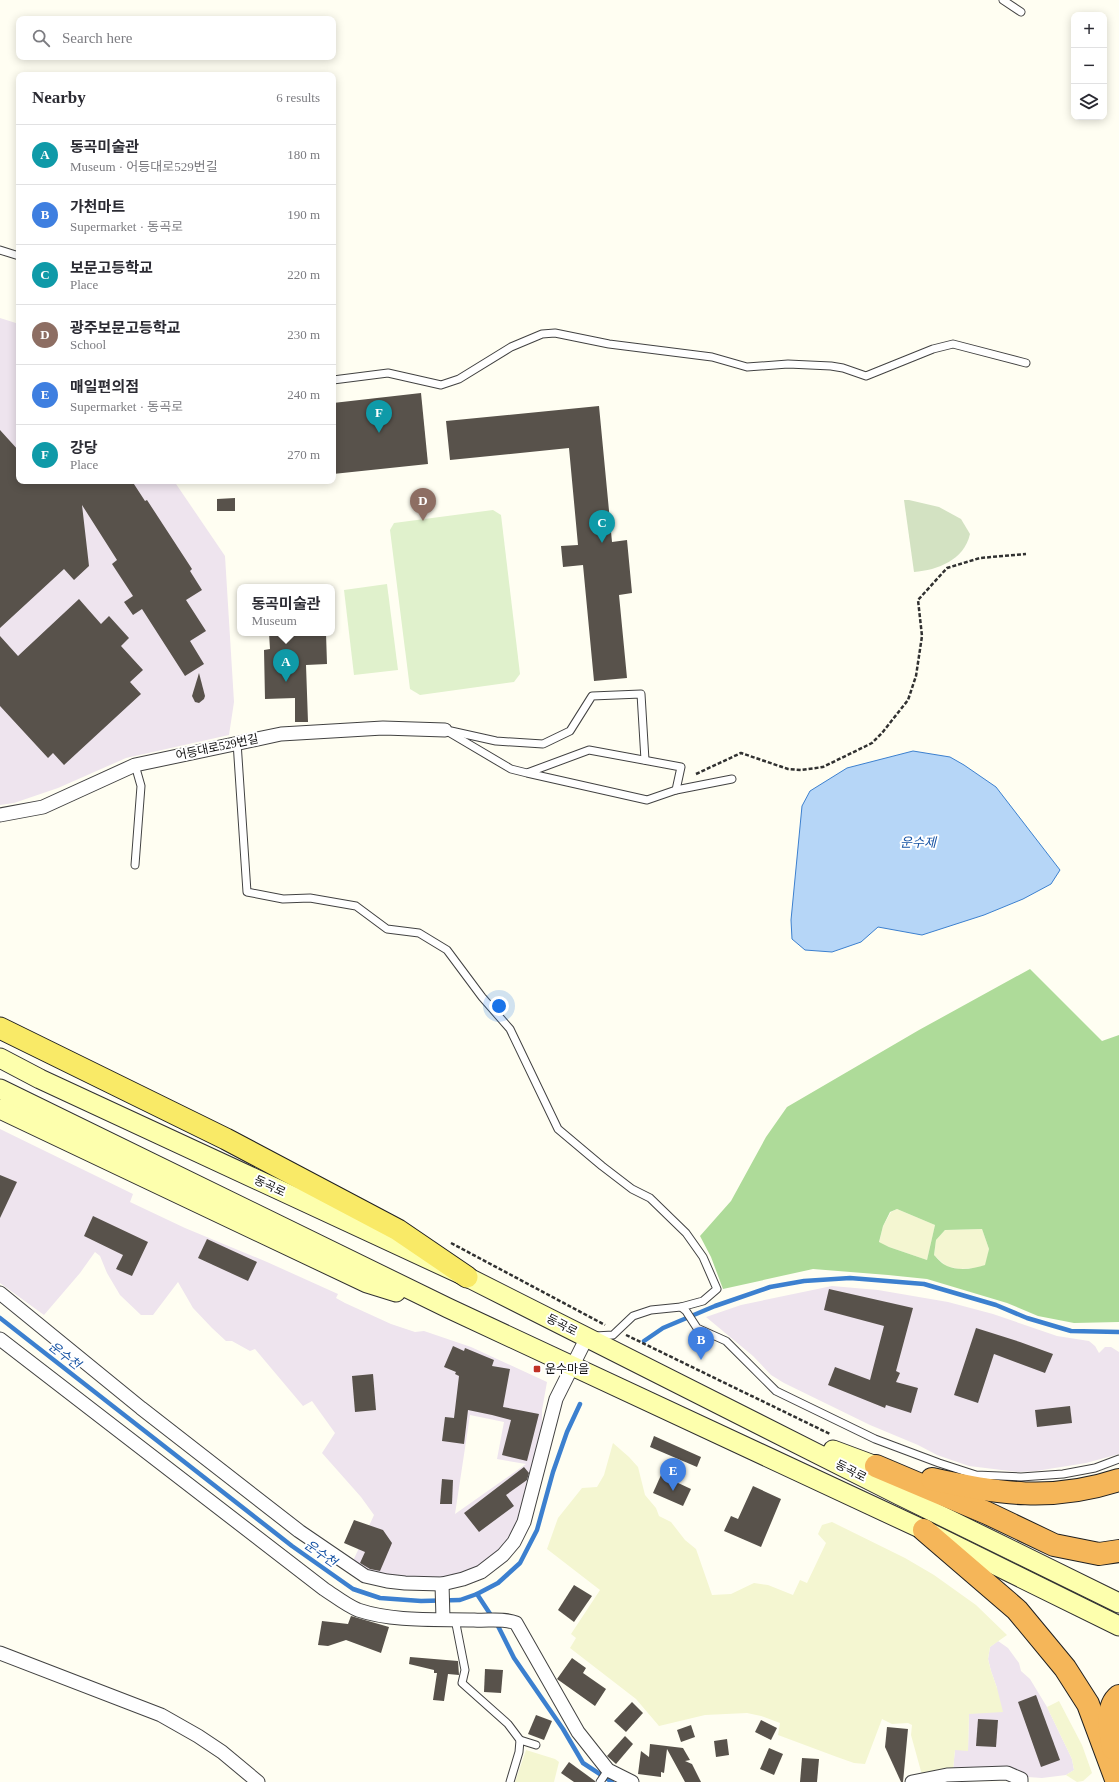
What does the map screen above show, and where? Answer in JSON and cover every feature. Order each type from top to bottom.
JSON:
[{"type":"highway","points":[[876,1466],[981,1490],[1026,1493],[1059,1494],[1094,1488],[1119,1480]]},
{"type":"highway","points":[[876,1466],[988,1513],[1054,1545],[1099,1554],[1119,1551]]},
{"type":"highway","points":[[924,1530],[1017,1610],[1065,1668],[1088,1704],[1118,1782]]},
{"type":"highway","points":[[1118,1782],[1108,1723],[1115,1699],[1119,1696]]},
{"type":"main road","points":[[0,1028],[226,1139],[391,1226],[467,1277]]},
{"type":"main road","name":"동곡로","points":[[0,1058],[47,1082],[467,1277],[756,1423],[1119,1603]]},
{"type":"main road","name":"동곡로","points":[[0,1089],[448,1308],[924,1530],[1119,1626]]},
{"type":"main road","points":[[0,1109],[367,1283],[448,1308]]},
{"type":"main road","points":[[756,1423],[876,1466]]},
{"type":"street","name":"어등대로529번길","points":[[0,816],[43,807],[135,765],[238,742],[281,734],[383,728],[445,730]]},
{"type":"street","points":[[0,1293],[147,1413],[299,1531],[353,1569],[366,1576],[387,1581],[442,1587],[481,1572],[504,1555],[514,1542],[524,1522],[556,1399],[587,1337]]},
{"type":"street","points":[[0,1339],[343,1602],[357,1609],[380,1615],[447,1617],[487,1621],[509,1620],[516,1623],[578,1732],[607,1771],[632,1782]]},
{"type":"street","points":[[442,1587],[447,1617]]},
{"type":"street","points":[[0,1653],[161,1715],[198,1736],[222,1752],[258,1782]]},
{"type":"street","points":[[912,1782],[947,1775],[961,1779],[1007,1773],[1021,1781]]},
{"type":"lane","points":[[1003,0],[1022,12]]},
{"type":"lane","points":[[0,250],[16,255]]},
{"type":"lane","points":[[336,380],[388,373],[441,385],[459,379],[511,347],[542,334],[555,333],[609,344],[712,357],[747,367],[788,364],[831,366],[843,368],[866,376],[933,349],[953,344],[1026,363]]},
{"type":"lane","points":[[445,730],[496,741],[543,744],[570,731],[592,696],[641,694],[645,760]]},
{"type":"lane","points":[[445,730],[511,769],[647,800],[677,786],[732,779]]},
{"type":"lane","points":[[238,742],[247,892],[282,899],[310,898],[356,906],[388,929],[419,933],[447,950],[482,997],[510,1030],[558,1129],[632,1189],[650,1198],[686,1233],[703,1257],[717,1289],[703,1301],[683,1309],[651,1310],[633,1316],[613,1335],[587,1337]]},
{"type":"lane","points":[[527,773],[589,750],[681,767],[677,786]]},
{"type":"lane","points":[[135,765],[141,786],[135,864]]},
{"type":"lane","points":[[683,1309],[697,1328],[726,1341],[776,1391],[875,1439],[976,1475],[1021,1477],[1063,1474],[1095,1468],[1119,1459]]},
{"type":"lane","points":[[447,1617],[462,1650],[465,1670],[462,1684],[508,1724],[520,1740],[536,1745]]},
{"type":"lane","points":[[510,1782],[519,1752],[520,1740]]},
{"type":"lane","points":[[600,1782],[607,1771]]},
{"type":"path","points":[[677,786],[741,752],[788,769],[801,770],[823,767],[872,743],[908,700],[916,676],[922,636],[918,600],[947,568],[980,558],[1026,554]]},
{"type":"shaded area","points":[[0,318],[16,323],[16,484],[176,484],[225,556],[234,702],[229,735],[126,758],[58,788],[14,803],[0,805]]},
{"type":"shaded area","points":[[0,1129],[133,1194],[130,1202],[185,1228],[267,1262],[338,1294],[336,1298],[345,1303],[391,1324],[415,1332],[424,1331],[471,1347],[547,1382],[542,1410],[542,1427],[530,1482],[514,1530],[503,1546],[477,1569],[441,1578],[382,1575],[368,1571],[353,1561],[374,1515],[361,1497],[322,1453],[335,1433],[312,1401],[303,1406],[255,1349],[250,1351],[232,1341],[226,1341],[212,1328],[193,1308],[178,1282],[153,1315],[141,1315],[120,1295],[107,1273],[100,1256],[95,1252],[80,1273],[44,1315],[0,1283]],"holes":[[[470,1415],[504,1422],[497,1459],[526,1464],[455,1514]]]},
{"type":"shaded area","points":[[832,1286],[878,1290],[948,1302],[993,1314],[1057,1336],[1089,1341],[1095,1346],[1099,1353],[1105,1347],[1111,1347],[1119,1352],[1119,1454],[1086,1463],[1036,1471],[1019,1472],[969,1466],[937,1455],[918,1445],[870,1425],[784,1383],[771,1375],[753,1356],[706,1317],[741,1305]]},
{"type":"shaded area","points":[[998,1641],[1008,1648],[1019,1663],[1021,1671],[1030,1679],[1047,1707],[1072,1759],[1074,1770],[1066,1775],[1042,1778],[1028,1777],[1016,1772],[953,1770],[955,1749],[968,1750],[969,1713],[997,1688],[988,1659],[990,1647]]},
{"type":"green space","points":[[904,500],[939,507],[961,519],[970,534],[962,551],[949,562],[941,566],[914,572]]},
{"type":"green space","points":[[493,510],[501,515],[520,674],[514,682],[420,695],[410,689],[390,530],[394,523]]},
{"type":"green space","points":[[387,584],[398,670],[354,675],[344,590]]},
{"type":"green space","points":[[1030,969],[1102,1041],[1119,1035],[1119,1322],[1074,1323],[1038,1316],[1007,1303],[927,1279],[888,1275],[813,1269],[723,1289],[711,1257],[700,1236],[731,1201],[766,1137],[787,1107],[919,1030]],"holes":[[[897,1209],[935,1225],[927,1260],[879,1242],[883,1226],[890,1212]],[[982,1229],[989,1249],[985,1265],[976,1268],[956,1269],[945,1265],[934,1255],[936,1240],[945,1230]]]},
{"type":"green space","points":[[897,1209],[935,1225],[927,1260],[879,1243],[883,1226],[891,1212]]},
{"type":"green space","points":[[982,1229],[989,1249],[986,1265],[976,1268],[959,1269],[946,1266],[934,1255],[936,1240],[945,1230]]},
{"type":"green space","points":[[613,1443],[638,1467],[645,1495],[656,1508],[659,1516],[671,1522],[685,1540],[696,1549],[712,1595],[731,1594],[754,1583],[768,1585],[793,1595],[800,1580],[807,1583],[826,1543],[818,1534],[822,1525],[832,1522],[905,1558],[934,1575],[976,1605],[1007,1635],[990,1647],[988,1659],[1003,1712],[969,1714],[968,1751],[955,1750],[953,1770],[922,1775],[911,1735],[912,1725],[908,1723],[892,1724],[882,1719],[865,1764],[854,1763],[778,1735],[780,1723],[747,1713],[705,1715],[659,1726],[636,1699],[570,1648],[576,1638],[571,1634],[600,1590],[547,1549],[558,1518],[582,1488],[597,1487],[604,1475]]},
{"type":"green space","points":[[1059,1701],[1082,1745],[1092,1773],[1083,1781],[1077,1782],[1066,1775],[1074,1770],[1072,1759],[1047,1707]]},
{"type":"green space","points":[[526,1750],[555,1759],[559,1762],[554,1782],[515,1782]]},
{"type":"water","name":"운수제","points":[[913,751],[950,757],[996,787],[1060,870],[1051,884],[1023,899],[984,915],[922,935],[878,927],[861,942],[832,952],[805,950],[792,939],[791,920],[802,806],[810,791],[847,768]]},
{"type":"building","points":[[421,393],[428,464],[336,474],[336,403]]},
{"type":"building","points":[[599,406],[612,542],[627,540],[632,593],[619,595],[627,678],[594,681],[583,565],[563,567],[561,546],[578,545],[569,448],[450,460],[446,421]]},
{"type":"building","points":[[0,430],[16,448],[16,484],[134,484],[145,501],[147,500],[192,569],[190,571],[202,590],[186,600],[206,631],[190,641],[204,664],[185,676],[142,609],[133,615],[124,602],[133,596],[112,564],[117,560],[82,505],[89,566],[74,580],[64,569],[0,628]]},
{"type":"building","points":[[235,498],[235,511],[217,511],[217,499]]},
{"type":"building","points":[[79,599],[101,624],[109,616],[129,638],[121,646],[143,670],[130,682],[141,694],[64,765],[53,753],[48,758],[0,706],[0,636],[18,656]]},
{"type":"building","points":[[269,636],[326,636],[327,664],[306,665],[308,722],[295,722],[295,698],[265,699],[264,650],[270,649]]},
{"type":"building","points":[[199,673],[205,696],[199,703],[195,702],[192,696]]},
{"type":"building","points":[[0,1175],[17,1182],[0,1218]]},
{"type":"building","points":[[93,1216],[148,1242],[132,1276],[116,1269],[123,1255],[84,1236]]},
{"type":"building","points":[[207,1239],[257,1262],[248,1281],[198,1258]]},
{"type":"building","points":[[829,1289],[913,1308],[896,1371],[900,1373],[896,1382],[918,1388],[911,1413],[886,1405],[885,1408],[828,1385],[835,1367],[870,1380],[884,1326],[824,1310]]},
{"type":"building","points":[[976,1328],[1053,1354],[1045,1373],[994,1354],[978,1403],[954,1395]]},
{"type":"building","points":[[453,1346],[464,1351],[465,1348],[494,1360],[492,1366],[510,1369],[503,1407],[539,1414],[527,1461],[502,1455],[511,1420],[492,1415],[468,1410],[464,1444],[442,1441],[445,1417],[454,1418],[459,1376],[455,1374],[456,1372],[444,1367]]},
{"type":"building","points":[[373,1374],[376,1410],[355,1412],[352,1376]]},
{"type":"building","points":[[1070,1406],[1072,1423],[1037,1427],[1035,1410]]},
{"type":"building","points":[[654,1436],[701,1457],[697,1467],[650,1447]]},
{"type":"building","points":[[524,1467],[529,1473],[527,1480],[506,1495],[514,1506],[479,1532],[464,1513]]},
{"type":"building","points":[[661,1475],[691,1489],[683,1506],[653,1493]]},
{"type":"building","points":[[442,1479],[453,1480],[452,1504],[440,1504]]},
{"type":"building","points":[[753,1486],[781,1499],[761,1547],[724,1531],[731,1516],[738,1519]]},
{"type":"building","points":[[354,1520],[383,1530],[392,1543],[380,1571],[370,1569],[360,1563],[365,1552],[344,1543]]},
{"type":"building","points":[[574,1585],[592,1596],[574,1622],[558,1610]]},
{"type":"building","points":[[351,1616],[389,1627],[381,1653],[346,1640],[328,1646],[318,1645],[322,1621],[348,1624]]},
{"type":"building","points":[[410,1657],[458,1661],[459,1675],[448,1674],[444,1701],[433,1700],[437,1673],[434,1673],[434,1670],[409,1664]]},
{"type":"building","points":[[572,1658],[586,1668],[583,1673],[606,1689],[595,1706],[557,1679]]},
{"type":"building","points":[[485,1669],[503,1670],[501,1693],[484,1692]]},
{"type":"building","points":[[1036,1695],[1060,1760],[1041,1767],[1018,1702]]},
{"type":"building","points":[[632,1702],[643,1713],[626,1732],[614,1721]]},
{"type":"building","points":[[536,1715],[552,1721],[544,1740],[528,1734]]},
{"type":"building","points":[[978,1719],[998,1720],[996,1747],[976,1746]]},
{"type":"building","points":[[761,1720],[777,1728],[771,1740],[755,1732]]},
{"type":"building","points":[[691,1725],[695,1737],[681,1742],[677,1730]]},
{"type":"building","points":[[887,1727],[908,1729],[903,1782],[901,1782],[885,1747]]},
{"type":"building","points":[[625,1736],[633,1744],[616,1764],[607,1756]]},
{"type":"building","points":[[727,1739],[729,1755],[716,1757],[714,1741]]},
{"type":"building","points":[[650,1744],[683,1748],[690,1760],[685,1761],[692,1764],[701,1782],[685,1782],[667,1749],[664,1773],[661,1772],[661,1777],[638,1774],[641,1751],[649,1757]]},
{"type":"building","points":[[769,1748],[783,1754],[774,1775],[760,1769]]},
{"type":"building","points":[[802,1758],[819,1759],[817,1782],[800,1782]]},
{"type":"building","points":[[569,1762],[595,1782],[574,1782],[561,1773]]},
{"type":"waterway","points":[[644,1341],[663,1328],[715,1306],[770,1287],[804,1281],[850,1278],[924,1284],[996,1305],[1027,1318],[1071,1331],[1119,1332]]},
{"type":"waterway","name":"운수천","points":[[0,1318],[292,1546],[353,1589],[380,1598],[421,1601],[460,1600],[477,1594],[498,1583],[520,1563],[537,1530],[553,1472],[567,1432],[580,1404]]},
{"type":"waterway","points":[[477,1594],[498,1626],[514,1658],[563,1729],[583,1763],[612,1782]]},
{"type":"place","name":"강당","points":[[379,433]]},
{"type":"place","name":"광주보문고등학교","points":[[423,521]]},
{"type":"place","name":"보문고등학교","points":[[602,543]]},
{"type":"place","name":"동곡미술관","points":[[286,682]]},
{"type":"place","name":"가천마트","points":[[701,1360]]},
{"type":"place","name":"운수마을","points":[[537,1369]]},
{"type":"place","name":"매일편의점","points":[[673,1491]]}]
